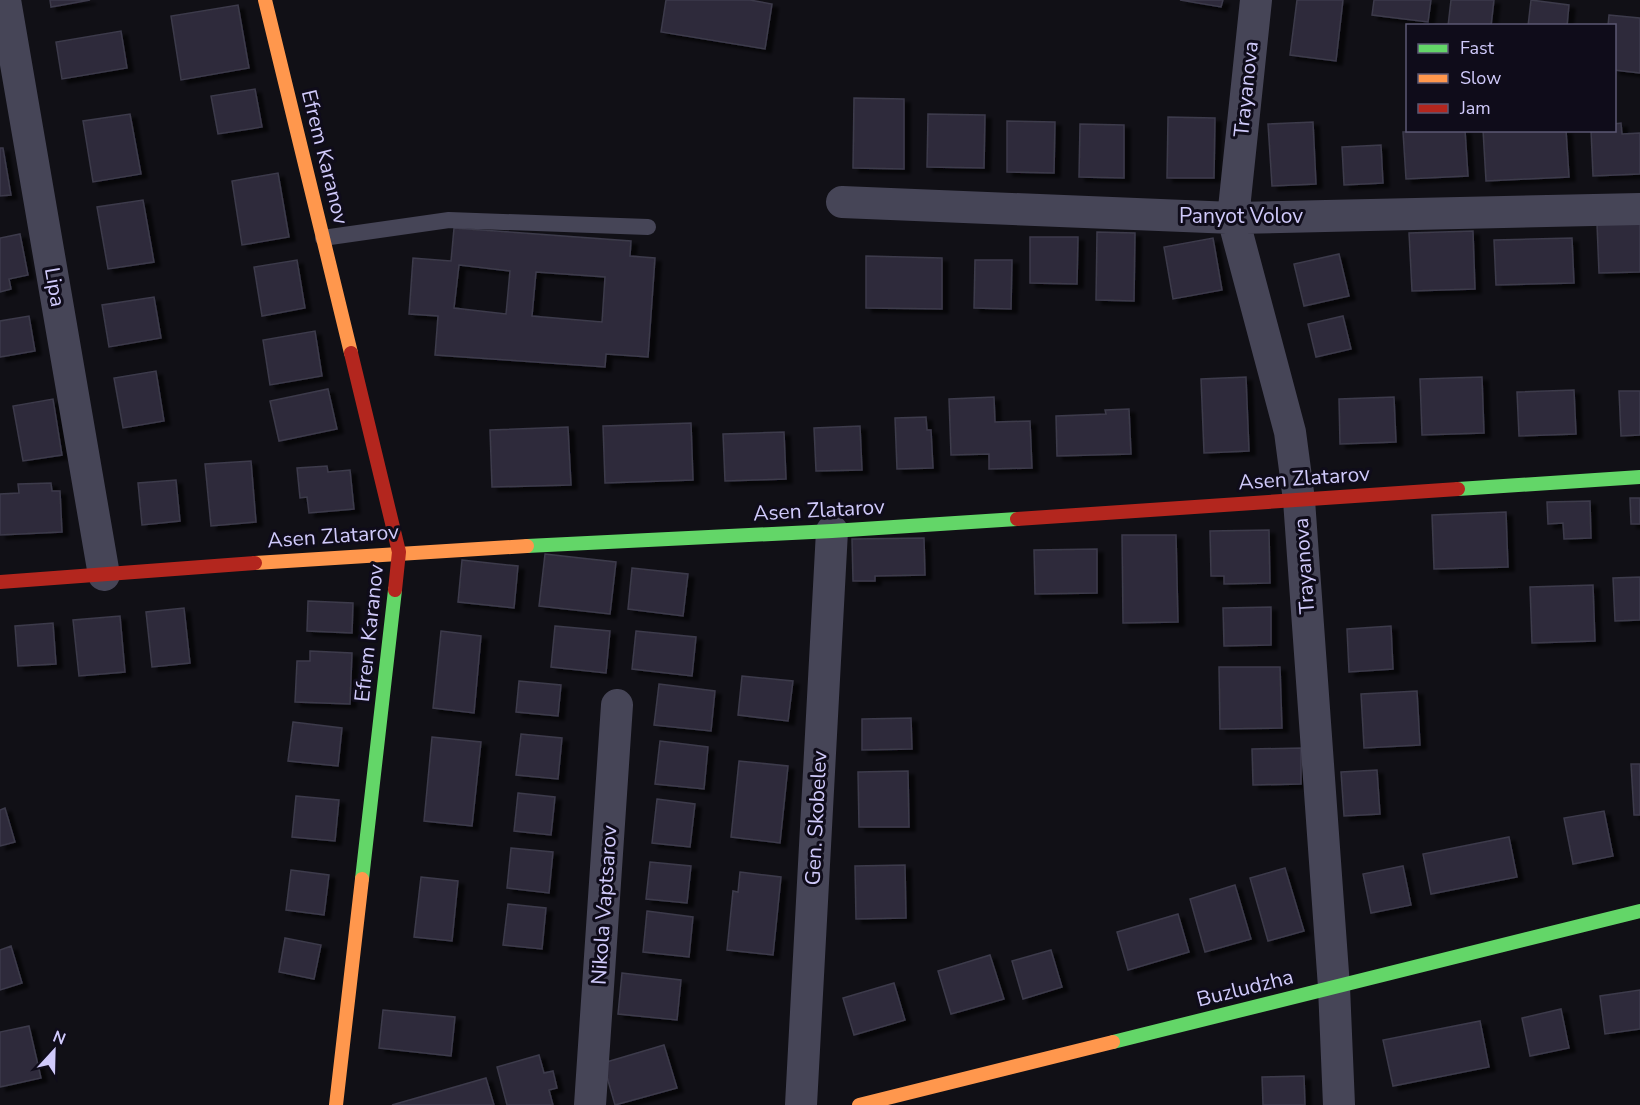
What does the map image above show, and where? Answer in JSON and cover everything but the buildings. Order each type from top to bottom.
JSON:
[{"type":"street","name":"Lipa","points":[[5,0],[104,575]]},
{"type":"street","name":"Efrem Karanov","points":[[265,0],[399,552],[336,1105]]},
{"type":"street","name":"Trayanova","points":[[1256,0],[1233,218],[1290,432],[1299,500],[1334,987],[1339,1105]]},
{"type":"street","name":"Panyot Volov","points":[[842,202],[1233,218],[1640,209]]},
{"type":"street","name":"Asen Zlatarov","points":[[0,582],[399,552],[832,531],[1640,477]]},
{"type":"street","name":"Gen. Skobelev","points":[[801,1105],[832,531]]},
{"type":"street","name":"Nikola Vaptsarov","points":[[590,1105],[617,705]]},
{"type":"street","name":"Buzludzha","points":[[859,1105],[1640,911]]},
{"type":"lane","points":[[323,238],[449,220],[648,227]]},
{"type":"traffic: fast","points":[[1458,489],[1640,477]]},
{"type":"traffic: fast","points":[[527,546],[832,531],[1017,519]]},
{"type":"traffic: fast","points":[[362,879],[395,590]]},
{"type":"traffic: fast","points":[[1113,1042],[1640,911]]},
{"type":"traffic: slow","points":[[265,0],[351,353]]},
{"type":"traffic: slow","points":[[255,563],[527,546]]},
{"type":"traffic: slow","points":[[336,1105],[362,879]]},
{"type":"traffic: slow","points":[[859,1105],[1113,1042]]},
{"type":"traffic: jam","points":[[351,353],[399,552],[395,590]]},
{"type":"traffic: jam","points":[[1017,519],[1458,489]]},
{"type":"traffic: jam","points":[[0,582],[255,563]]}]
